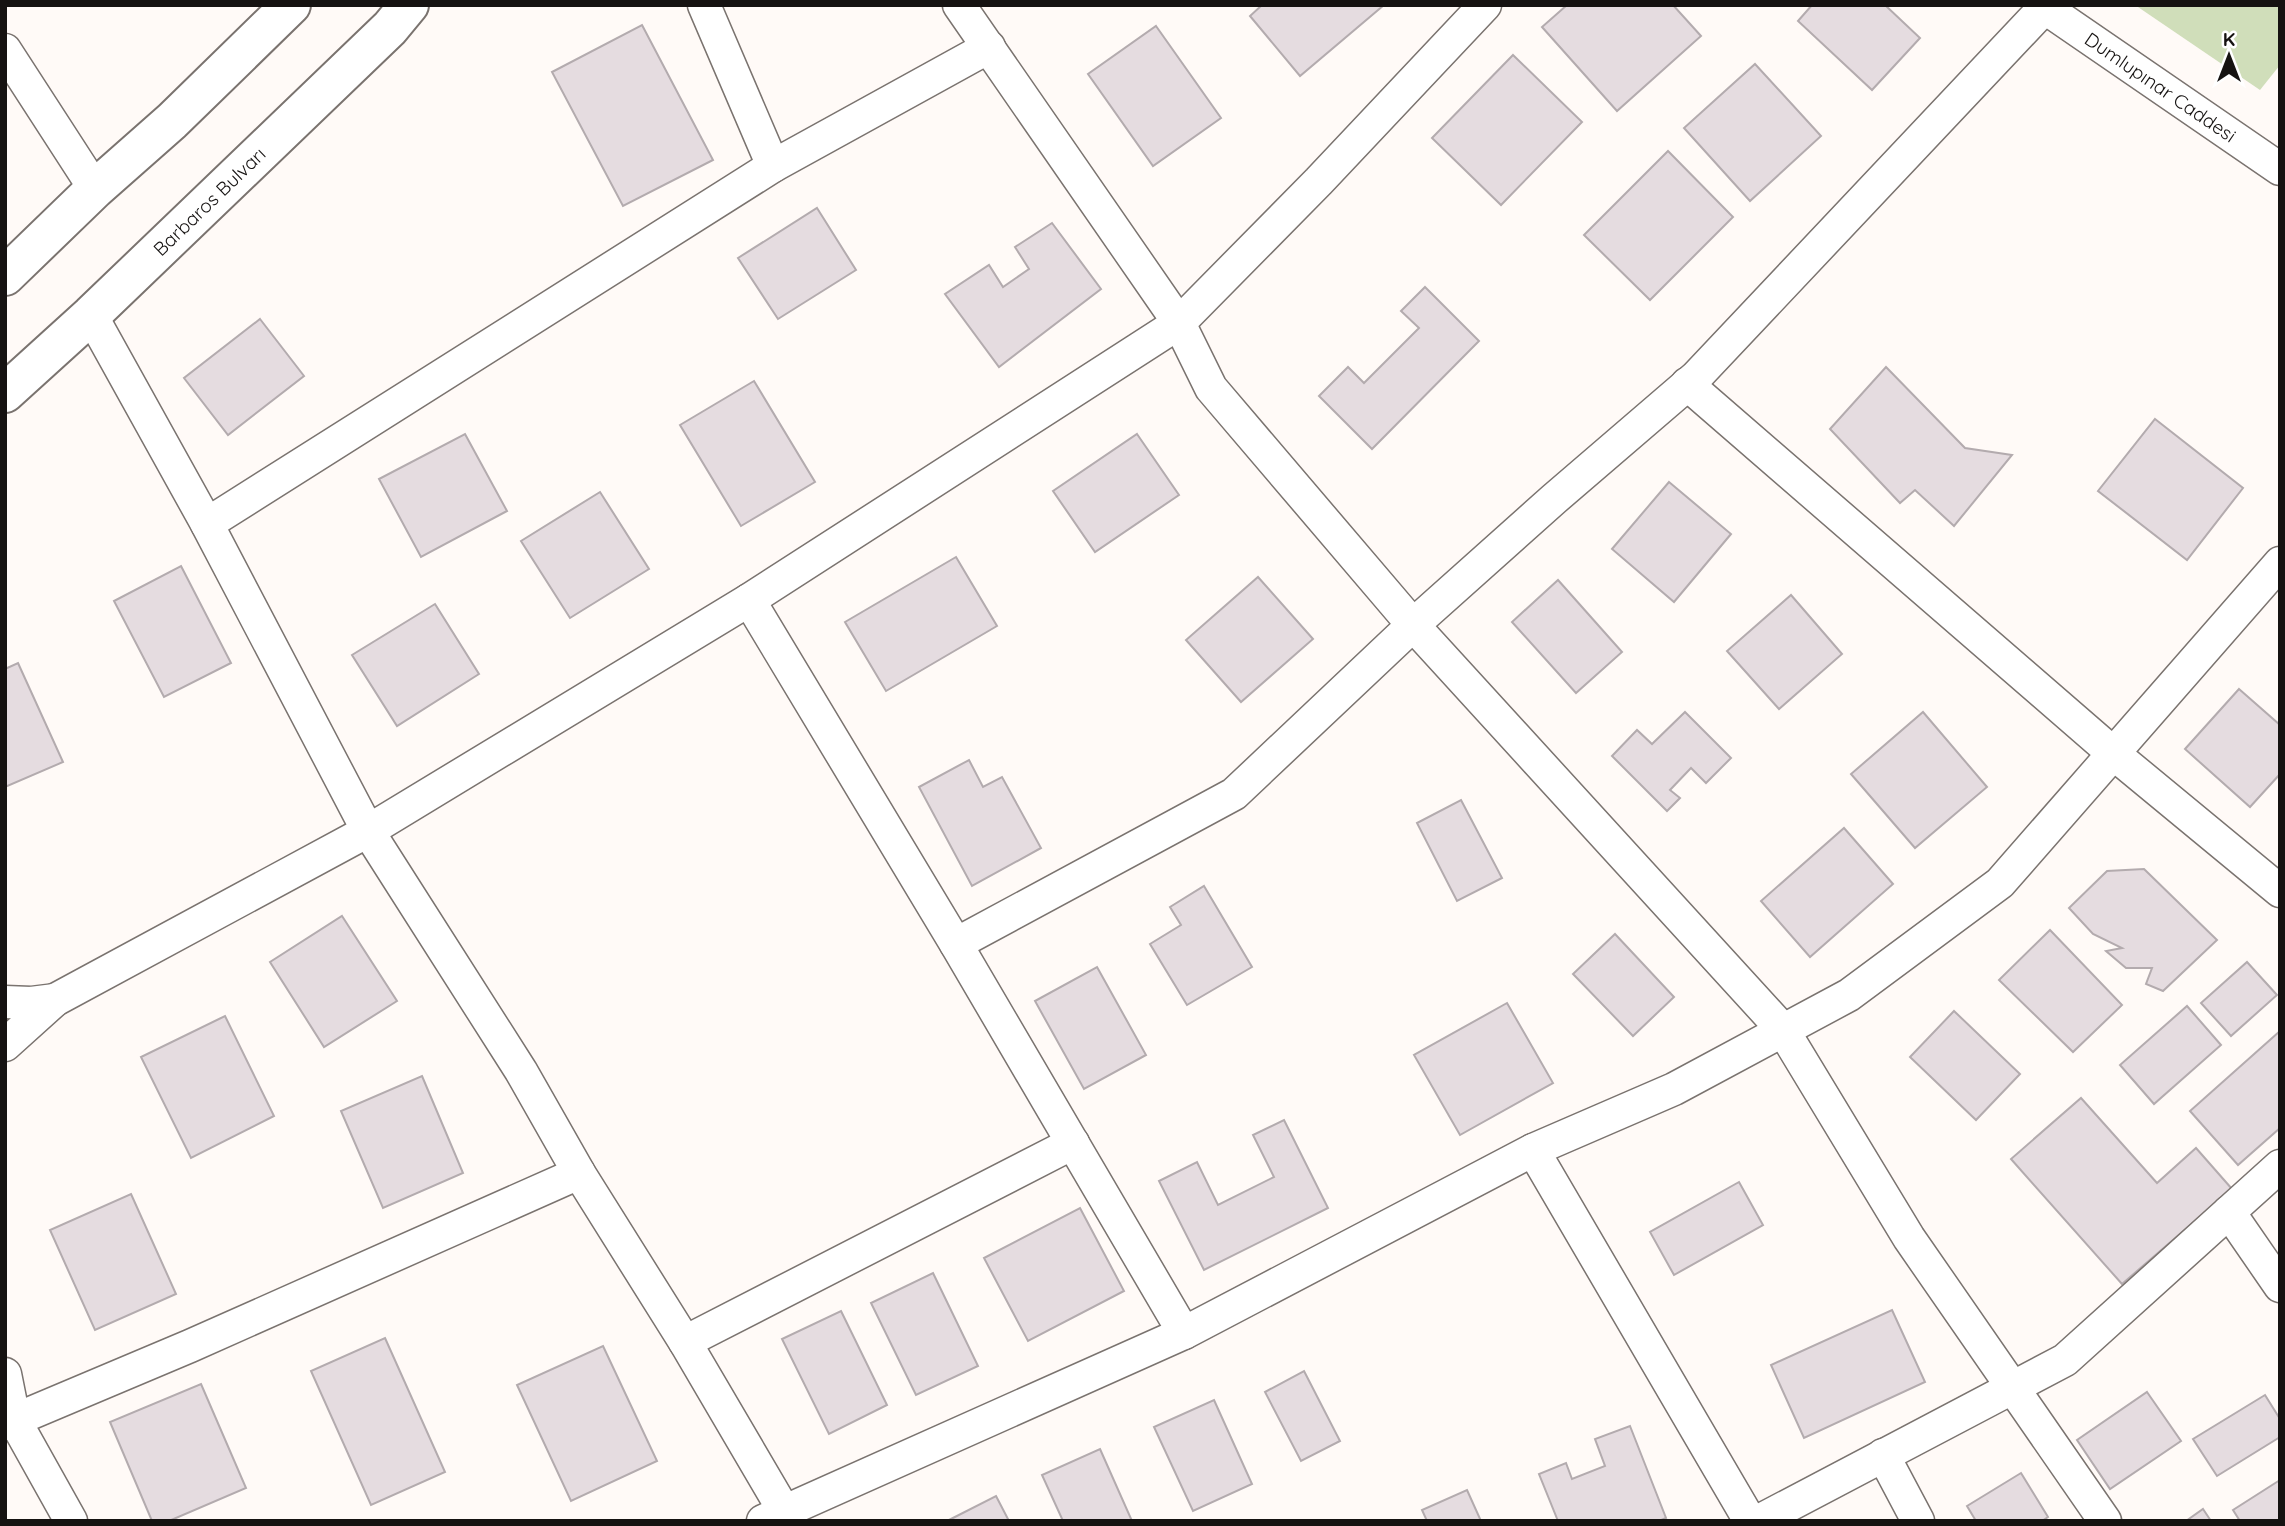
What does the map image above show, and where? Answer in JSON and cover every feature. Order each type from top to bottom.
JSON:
[{"type":"street","points":[[5,276],[94,189],[172,121],[291,5]]},
{"type":"street","name":"Barbaros Bulvarı","points":[[5,393],[91,315],[390,29],[409,5]]},
{"type":"street","points":[[704,5],[773,166]]},
{"type":"street","points":[[959,5],[1179,323],[1211,388],[1413,625],[1783,1030],[1909,1238],[2105,1521]]},
{"type":"street","points":[[956,944],[1234,794],[1413,625],[1687,384],[2044,6]]},
{"type":"street","name":"Dumlupınar Caddesi","points":[[2044,6],[2280,169]]},
{"type":"street","points":[[5,1045],[55,1000],[368,831],[749,600],[1179,323],[1319,181],[1475,9]]},
{"type":"street","points":[[206,524],[773,166],[989,47]]},
{"type":"street","points":[[5,50],[94,189]]},
{"type":"street","points":[[91,315],[206,524],[368,831],[522,1071],[579,1173],[685,1342],[778,1518],[1184,1333],[1533,1150],[1674,1089],[1849,995],[2000,883],[2280,563]]},
{"type":"street","points":[[1687,384],[2114,754],[2280,891]]},
{"type":"street","points":[[749,600],[956,944],[1184,1333]]},
{"type":"street","points":[[5,1002],[55,1000]]},
{"type":"street","points":[[685,1342],[1073,1143]]},
{"type":"street","points":[[1533,1150],[1750,1521]]},
{"type":"street","points":[[1759,1521],[2065,1360],[2280,1166]]},
{"type":"street","points":[[9,1421],[190,1346],[579,1173]]},
{"type":"street","points":[[2229,1212],[2280,1286]]},
{"type":"street","points":[[5,1374],[9,1421],[71,1521]]},
{"type":"street","points":[[1883,1455],[1918,1521]]},
{"type":"green space","points":[[2135,5],[2280,5],[2280,65],[2260,90]]},
{"type":"building","points":[[1262,5],[1384,5],[1300,76],[1250,16]]},
{"type":"building","points":[[1567,5],[1673,5],[1701,36],[1617,111],[1542,27]]},
{"type":"building","points":[[1812,5],[1885,5],[1920,38],[1872,90],[1798,21]]},
{"type":"building","points":[[642,25],[713,160],[623,206],[552,72]]},
{"type":"building","points":[[1156,26],[1221,118],[1153,166],[1088,74]]},
{"type":"building","points":[[1513,55],[1582,122],[1501,205],[1432,138]]},
{"type":"building","points":[[1755,64],[1821,136],[1750,201],[1684,128]]},
{"type":"building","points":[[1668,151],[1733,217],[1650,300],[1584,235]]},
{"type":"building","points":[[817,208],[856,270],[778,319],[738,258]]},
{"type":"building","points":[[1052,223],[1101,289],[999,367],[945,294],[989,265],[1003,287],[1029,269],[1015,247]]},
{"type":"building","points":[[1425,287],[1479,341],[1372,449],[1319,396],[1348,367],[1364,383],[1419,328],[1401,311]]},
{"type":"building","points":[[260,319],[304,376],[228,435],[184,378]]},
{"type":"building","points":[[1886,367],[1965,448],[2012,455],[1954,526],[1915,490],[1900,503],[1830,429]]},
{"type":"building","points":[[754,381],[815,482],[741,526],[680,425]]},
{"type":"building","points":[[2155,419],[2243,488],[2187,560],[2098,491]]},
{"type":"building","points":[[465,434],[507,511],[421,557],[379,479]]},
{"type":"building","points":[[1137,434],[1179,495],[1095,552],[1053,491]]},
{"type":"building","points":[[1669,482],[1731,534],[1674,602],[1612,549]]},
{"type":"building","points":[[600,492],[649,569],[570,618],[521,541]]},
{"type":"building","points":[[956,557],[997,626],[886,691],[845,622]]},
{"type":"building","points":[[181,566],[231,663],[164,697],[114,601]]},
{"type":"building","points":[[1258,577],[1313,639],[1241,702],[1186,640]]},
{"type":"building","points":[[1558,580],[1622,652],[1576,693],[1512,622]]},
{"type":"building","points":[[1791,595],[1842,654],[1779,709],[1727,651]]},
{"type":"building","points":[[435,604],[479,674],[397,726],[352,655]]},
{"type":"building","points":[[18,663],[63,762],[5,787],[5,669]]},
{"type":"building","points":[[2239,689],[2280,725],[2280,774],[2250,807],[2185,749]]},
{"type":"building","points":[[1685,712],[1731,758],[1706,783],[1691,768],[1670,790],[1680,798],[1667,811],[1612,756],[1637,730],[1652,744]]},
{"type":"building","points":[[1923,712],[1987,787],[1915,848],[1851,774]]},
{"type":"building","points":[[969,760],[983,787],[1002,777],[1041,848],[972,886],[919,787]]},
{"type":"building","points":[[1461,800],[1502,878],[1457,901],[1417,823]]},
{"type":"building","points":[[1844,828],[1893,884],[1810,957],[1761,901]]},
{"type":"building","points":[[2144,869],[2217,940],[2163,991],[2146,984],[2152,968],[2126,968],[2106,951],[2122,948],[2093,934],[2069,908],[2107,871]]},
{"type":"building","points":[[1204,886],[1252,967],[1187,1005],[1150,944],[1181,925],[1170,907]]},
{"type":"building","points":[[342,916],[397,1001],[324,1047],[270,962]]},
{"type":"building","points":[[2050,930],[2122,1005],[2073,1052],[1999,980]]},
{"type":"building","points":[[1615,934],[1674,997],[1633,1036],[1573,974]]},
{"type":"building","points":[[2247,962],[2277,995],[2231,1036],[2201,1003]]},
{"type":"building","points":[[1097,967],[1146,1055],[1084,1089],[1035,1001]]},
{"type":"building","points":[[1507,1003],[1553,1083],[1460,1135],[1414,1055]]},
{"type":"building","points":[[2187,1006],[2221,1045],[2154,1104],[2120,1065]]},
{"type":"building","points":[[1954,1011],[2020,1074],[1976,1120],[1910,1057]]},
{"type":"building","points":[[225,1016],[274,1116],[191,1158],[141,1057]]},
{"type":"building","points":[[2280,1031],[2280,1128],[2238,1165],[2190,1111]]},
{"type":"building","points":[[422,1076],[463,1173],[383,1208],[341,1111]]},
{"type":"building","points":[[2081,1098],[2157,1183],[2196,1148],[2232,1189],[2122,1284],[2011,1159]]},
{"type":"building","points":[[1284,1120],[1328,1208],[1204,1270],[1159,1181],[1197,1162],[1218,1205],[1274,1177],[1253,1135]]},
{"type":"building","points":[[1739,1182],[1763,1225],[1674,1275],[1650,1232]]},
{"type":"building","points":[[131,1194],[176,1294],[95,1330],[50,1230]]},
{"type":"building","points":[[1080,1208],[1124,1291],[1028,1341],[984,1258]]},
{"type":"building","points":[[933,1273],[978,1366],[916,1395],[871,1303]]},
{"type":"building","points":[[1892,1310],[1925,1382],[1804,1438],[1771,1365]]},
{"type":"building","points":[[841,1311],[887,1405],[829,1434],[782,1339]]},
{"type":"building","points":[[385,1338],[445,1472],[371,1505],[311,1371]]},
{"type":"building","points":[[603,1346],[657,1461],[571,1501],[517,1385]]},
{"type":"building","points":[[1304,1371],[1340,1441],[1301,1461],[1265,1392]]},
{"type":"building","points":[[201,1384],[246,1488],[169,1521],[152,1521],[110,1422]]},
{"type":"building","points":[[2147,1392],[2181,1441],[2110,1489],[2077,1440]]},
{"type":"building","points":[[2265,1395],[2280,1419],[2280,1437],[2217,1476],[2193,1439]]},
{"type":"building","points":[[1214,1400],[1252,1484],[1193,1511],[1154,1427]]},
{"type":"building","points":[[1630,1426],[1666,1518],[1659,1521],[1558,1521],[1539,1474],[1566,1463],[1572,1479],[1605,1466],[1595,1439]]},
{"type":"building","points":[[1100,1449],[1132,1521],[1063,1521],[1042,1475]]},
{"type":"building","points":[[2021,1473],[2048,1517],[2042,1521],[1976,1521],[1967,1506]]},
{"type":"building","points":[[2280,1480],[2280,1521],[2240,1521],[2233,1510]]},
{"type":"building","points":[[1467,1490],[1481,1521],[1427,1521],[1422,1510]]},
{"type":"building","points":[[996,1496],[1009,1521],[947,1521]]},
{"type":"building","points":[[2203,1509],[2211,1521],[2186,1521]]}]
